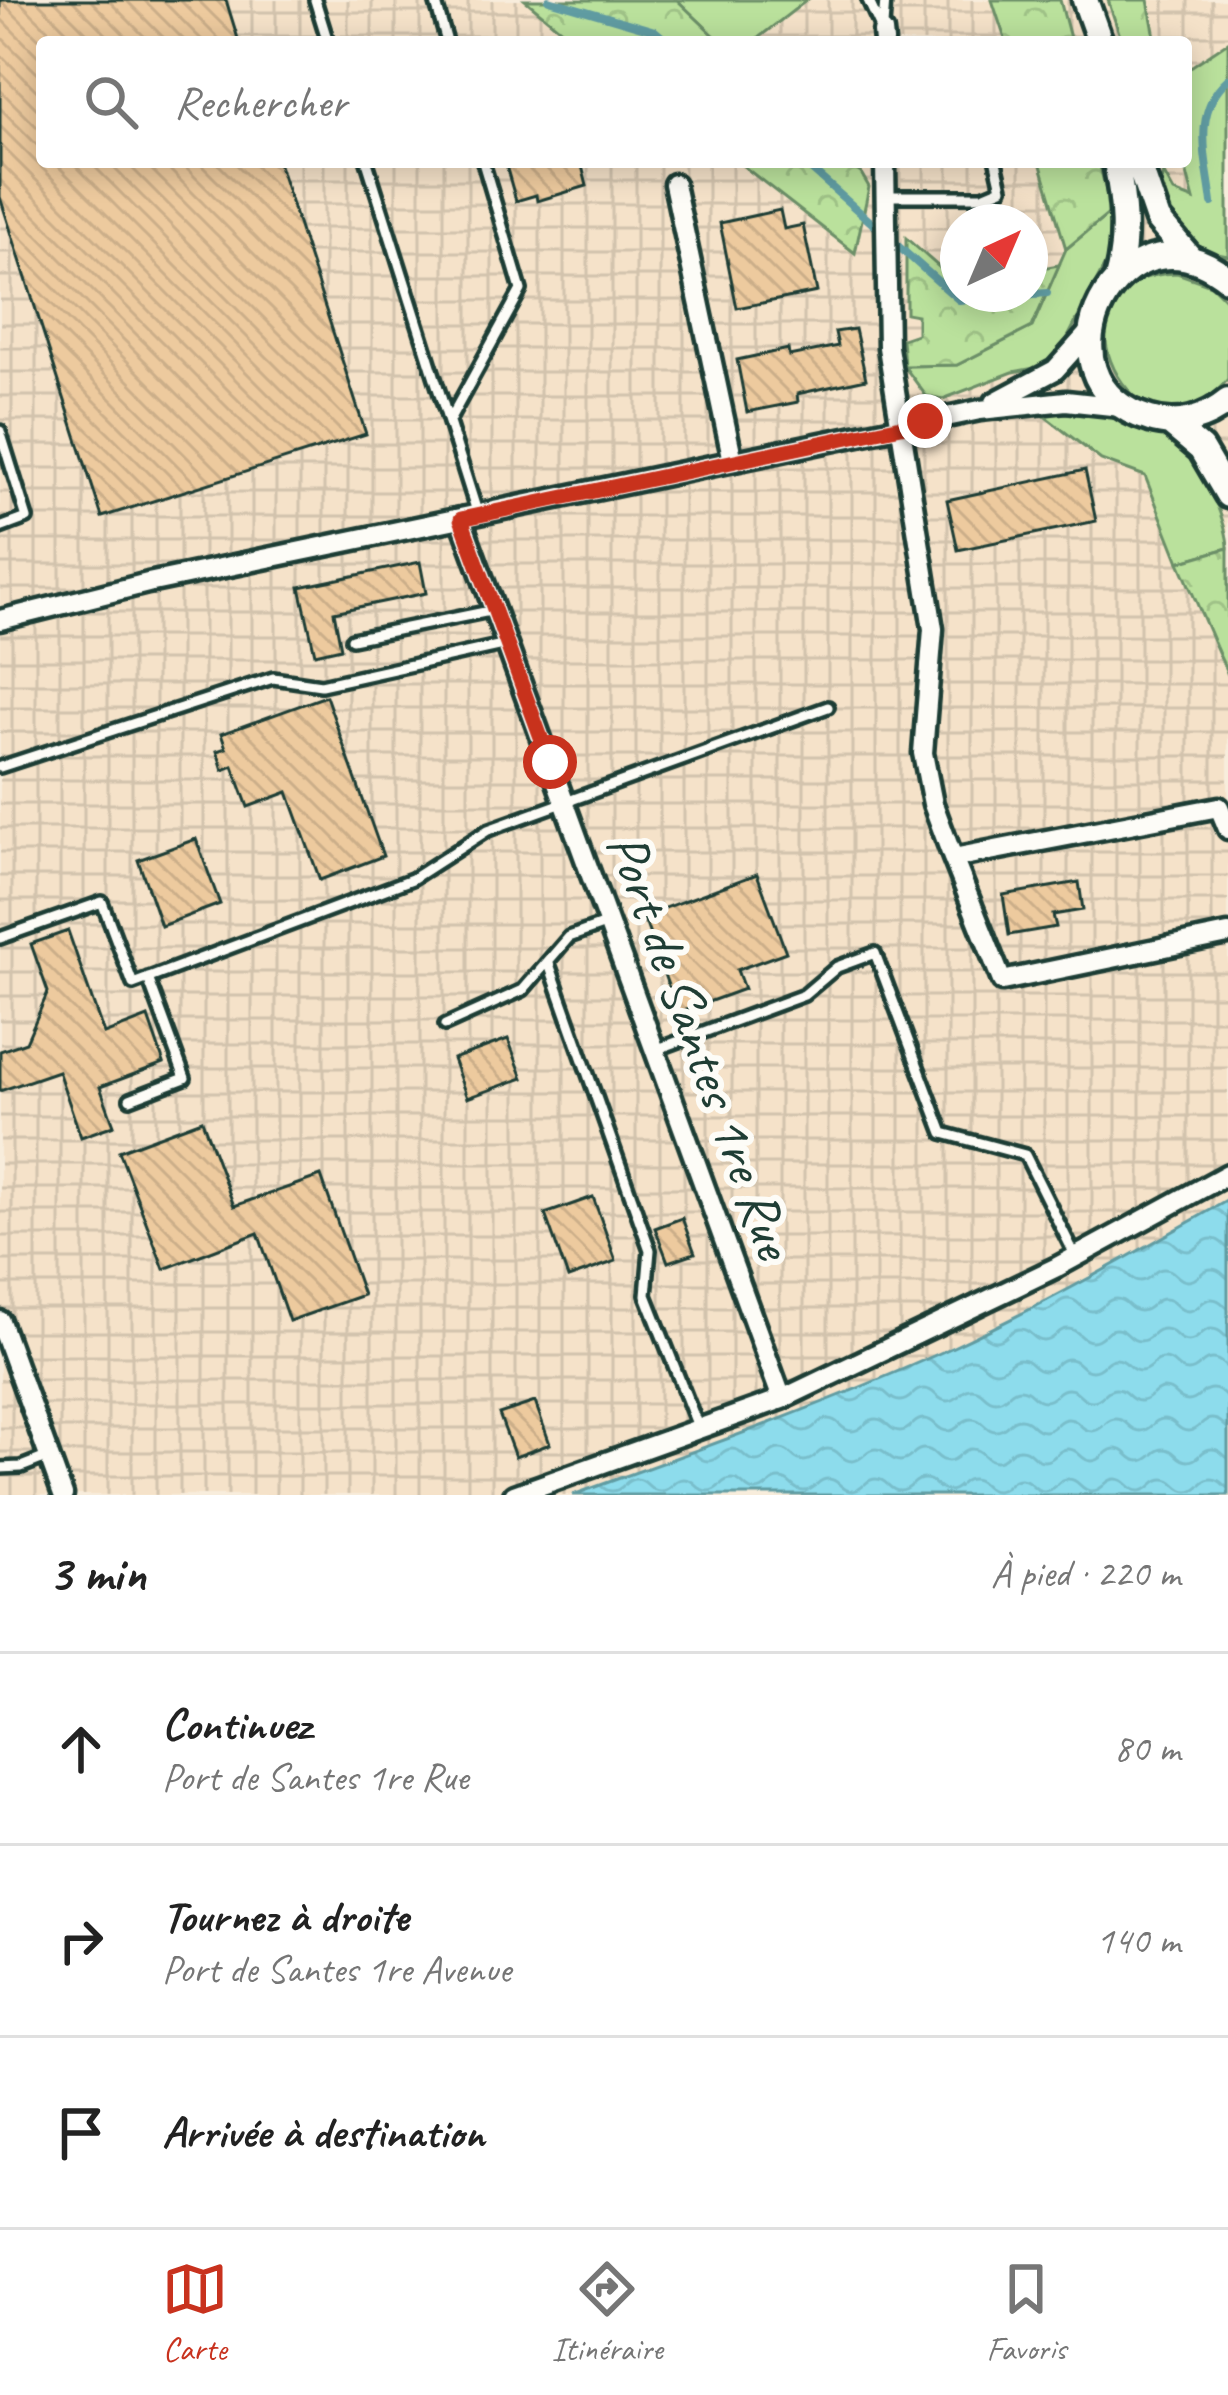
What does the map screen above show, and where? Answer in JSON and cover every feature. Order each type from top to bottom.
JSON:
[{"type":"main road","points":[[1082,0],[1087,36]]},
{"type":"main road","points":[[1082,0],[1097,36]]},
{"type":"main road","points":[[1117,168],[1124,244],[1117,279]]},
{"type":"main road","points":[[1140,168],[1158,220],[1191,259]]},
{"type":"main road","points":[[1224,272],[1191,259],[1151,260],[1117,279],[1099,303],[1090,332],[1097,374],[1126,408],[1170,423],[1205,416],[1228,401]]},
{"type":"main road","points":[[1170,423],[1201,449],[1228,495]]},
{"type":"street","points":[[885,168],[888,347],[933,629],[922,753],[933,803],[1003,981],[1228,934]]},
{"type":"street","points":[[674,184],[734,461]]},
{"type":"street","points":[[980,410],[1055,370],[1090,332]]},
{"type":"street","points":[[0,620],[97,594],[980,410],[1066,401],[1126,408]]},
{"type":"street","name":"Port de Santes 1re Rue","points":[[470,517],[494,610],[782,1399]]},
{"type":"street","points":[[953,858],[1219,807],[1228,830]]},
{"type":"street","points":[[514,1495],[782,1399],[1076,1257],[1228,1174]]},
{"type":"street","points":[[0,1321],[63,1495]]},
{"type":"lane","points":[[315,0],[326,36]]},
{"type":"lane","points":[[435,0],[446,36]]},
{"type":"lane","points":[[868,0],[883,36]]},
{"type":"lane","points":[[883,36],[885,0]]},
{"type":"lane","points":[[369,168],[449,421],[470,517]]},
{"type":"lane","points":[[449,421],[520,290],[485,168]]},
{"type":"lane","points":[[885,205],[983,196],[1002,188],[997,168]]},
{"type":"lane","points":[[0,430],[27,518],[0,528]]},
{"type":"lane","points":[[352,639],[494,610]]},
{"type":"lane","points":[[0,767],[273,678],[320,685],[507,644]]},
{"type":"lane","points":[[0,938],[102,902],[133,984],[412,879],[488,830],[828,707]]},
{"type":"lane","points":[[445,1025],[523,990],[569,937],[608,923]]},
{"type":"lane","points":[[655,1050],[804,995],[837,967],[875,953],[943,1133],[1025,1155],[1076,1257]]},
{"type":"lane","points":[[548,962],[650,1250],[646,1295],[699,1429]]},
{"type":"lane","points":[[130,1099],[184,1078],[148,978]]},
{"type":"lane","points":[[0,1468],[21,1467],[49,1456]]},
{"type":"shaded area","points":[[0,0],[1228,0],[1228,1211],[702,1495],[0,1495]]},
{"type":"green space","points":[[525,0],[677,0],[715,36],[569,36]]},
{"type":"green space","points":[[677,0],[807,0],[761,36],[715,36]]},
{"type":"green space","points":[[992,0],[1060,0],[1069,36],[1004,36]]},
{"type":"green space","points":[[1108,0],[1148,0],[1155,36],[1120,36]]},
{"type":"green space","points":[[1228,42],[1228,256],[1188,238],[1164,201],[1163,172],[1174,192],[1194,200],[1186,168],[1192,168],[1192,66]]},
{"type":"green space","points":[[746,168],[854,168],[861,173],[869,187],[855,253]]},
{"type":"green space","points":[[1042,168],[1100,168],[1111,212],[1066,249]]},
{"type":"green space","points":[[1111,212],[1114,247],[1060,353],[1040,367],[1013,372],[943,399],[926,396],[904,366],[957,365],[1032,327],[1039,312],[1048,312],[1048,290],[1066,249]]},
{"type":"green space","points":[[906,238],[940,268],[940,312],[1039,312],[1032,327],[957,365],[904,366],[902,339],[917,334],[917,315],[906,313]]},
{"type":"green space","points":[[1059,265],[1048,290],[1048,267]]},
{"type":"green space","points":[[1177,273],[1211,285],[1228,302],[1228,379],[1193,406],[1161,410],[1133,395],[1114,369],[1106,337],[1111,306],[1134,283]]},
{"type":"green space","points":[[1106,412],[1186,449],[1213,496],[1228,548],[1179,562],[1145,476],[1101,460],[1042,414]]},
{"type":"green space","points":[[1228,548],[1228,675],[1179,562]]},
{"type":"water","points":[[1228,1200],[1228,1495],[573,1495],[905,1369],[1056,1296]]},
{"type":"building","points":[[0,0],[226,0],[237,36],[36,36],[36,168],[280,168],[366,434],[102,517],[0,197]]},
{"type":"building","points":[[507,168],[582,168],[587,186],[537,201],[536,195],[516,201]]},
{"type":"building","points":[[780,210],[784,229],[803,225],[817,292],[737,308],[720,223]]},
{"type":"building","points":[[855,329],[866,379],[797,394],[798,402],[747,412],[737,360],[788,349],[789,356],[838,346],[835,332]]},
{"type":"building","points":[[1085,470],[1096,521],[958,550],[947,500]]},
{"type":"building","points":[[420,562],[426,593],[334,612],[341,648],[315,654],[300,587]]},
{"type":"building","points":[[326,696],[383,856],[320,880],[288,792],[248,807],[233,766],[223,770],[217,751],[226,748],[221,734]]},
{"type":"building","points":[[196,839],[220,904],[161,926],[138,860]]},
{"type":"building","points":[[757,874],[786,952],[737,970],[744,989],[678,1013],[643,916]]},
{"type":"building","points":[[1079,882],[1083,910],[1053,915],[1056,927],[1009,935],[1003,895]]},
{"type":"building","points":[[68,931],[104,1034],[148,1017],[164,1063],[100,1087],[114,1125],[81,1137],[58,1071],[0,1091],[0,1051],[26,1042],[48,992],[31,944]]},
{"type":"building","points":[[508,1039],[523,1078],[467,1098],[453,1059]]},
{"type":"building","points":[[202,1120],[234,1206],[321,1176],[363,1295],[289,1321],[258,1233],[164,1269],[119,1151]]},
{"type":"building","points":[[593,1197],[616,1261],[568,1278],[545,1214]]},
{"type":"building","points":[[682,1218],[695,1253],[668,1262],[655,1228]]},
{"type":"building","points":[[535,1402],[550,1444],[515,1457],[499,1414]]},
{"type":"waterway","points":[[549,0],[661,36]]},
{"type":"waterway","points":[[1212,203],[1205,121],[1216,92],[1228,79]]},
{"type":"waterway","points":[[810,168],[940,283]]},
{"type":"route","points":[[550,762],[461,519],[925,421]]}]
